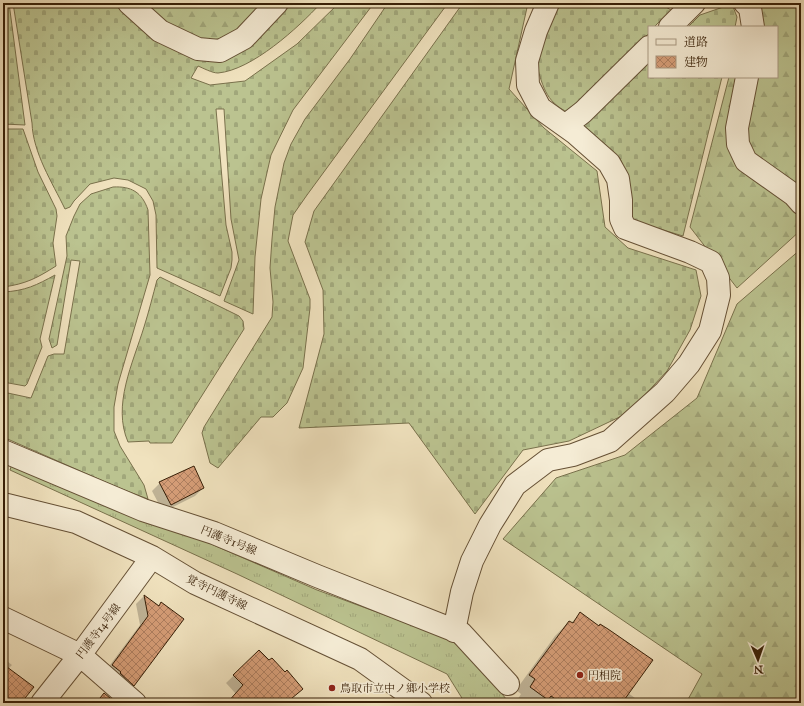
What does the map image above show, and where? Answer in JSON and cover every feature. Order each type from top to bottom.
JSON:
[{"type":"street","points":[[129,3],[160,31],[198,49],[220,51],[244,38],[277,3]]},
{"type":"street","points":[[454,631],[462,592],[472,561],[490,525],[515,485],[548,460],[573,455],[610,441],[665,392],[689,364],[710,331],[718,294],[718,278],[711,262],[690,252],[625,228],[621,218],[621,200],[618,179],[609,163],[575,133],[540,108],[528,85],[527,61],[536,31],[548,3]]},
{"type":"street","points":[[671,26],[694,3]]},
{"type":"street","points":[[745,3],[750,8],[753,26]]},
{"type":"street","points":[[565,126],[583,112],[648,48]]},
{"type":"street","points":[[747,78],[737,128],[738,144],[746,161],[794,195],[801,203]]},
{"type":"street","name":"円護寺1号線","points":[[3,451],[143,510],[214,533],[317,576],[461,633],[508,684]]},
{"type":"street","name":"覚寺円護寺線","points":[[3,504],[76,522],[152,557],[195,583],[360,659],[422,703]]},
{"type":"street","name":"円護寺14号線","points":[[42,703],[80,655],[152,557]]},
{"type":"street","points":[[3,618],[80,655],[136,703]]},
{"type":"green space","points":[[3,3],[9,3],[25,125],[3,124]]},
{"type":"green space","points":[[13,3],[116,3],[174,45],[206,58],[261,30],[288,3],[321,3],[300,24],[274,46],[245,64],[231,70],[218,73],[198,66],[191,78],[210,85],[245,81],[297,44],[339,3],[374,3],[293,110],[271,155],[261,199],[255,257],[253,314],[224,301],[239,260],[231,219],[224,109],[216,109],[226,225],[232,252],[232,260],[231,268],[220,296],[157,268],[156,215],[153,201],[146,189],[128,180],[114,178],[90,184],[70,207],[65,209],[39,156],[33,134]]},
{"type":"green space","points":[[142,3],[264,3],[234,32],[220,39],[205,40],[190,38],[178,32]]},
{"type":"green space","points":[[388,3],[448,3],[293,215],[288,241],[310,299],[303,368],[287,403],[273,417],[261,417],[218,468],[210,463],[202,433],[204,427],[272,317],[273,302],[270,268],[272,239],[275,207],[284,163],[291,144],[305,119],[350,59]]},
{"type":"green space","points":[[463,3],[528,3],[509,89],[544,128],[597,171],[605,227],[628,248],[696,270],[701,296],[690,330],[667,371],[628,413],[569,441],[523,450],[475,514],[409,423],[299,428],[324,334],[323,290],[305,242],[314,211]]},
{"type":"green space","points":[[558,3],[659,3],[671,10],[655,26],[648,26],[648,34],[569,113],[549,98],[535,60]]},
{"type":"green space","points":[[749,3],[801,3],[801,230],[737,288],[690,227],[729,78],[778,78],[778,26],[743,26]]},
{"type":"green space","points":[[732,4],[737,17],[735,26],[689,26],[700,15]]},
{"type":"green space","points":[[648,64],[648,78],[722,78],[683,236],[630,220],[629,182],[620,158],[583,125]]},
{"type":"green space","points":[[3,129],[23,129],[38,172],[56,209],[57,216],[53,243],[56,266],[31,280],[3,287]]},
{"type":"green space","points":[[113,187],[135,191],[143,199],[148,210],[150,275],[118,384],[114,407],[114,431],[120,446],[144,485],[148,499],[119,488],[3,437],[3,392],[31,398],[48,356],[54,354],[64,354],[80,261],[71,260],[57,345],[52,348],[49,339],[67,256],[66,236],[74,216],[80,204],[91,194]]},
{"type":"green space","points":[[801,249],[801,703],[686,703],[702,674],[503,539],[556,478],[625,455],[697,398],[737,304]]},
{"type":"green space","points":[[55,275],[40,339],[42,347],[27,384],[25,386],[3,382],[3,292],[30,287]]},
{"type":"green space","points":[[160,277],[239,316],[243,321],[244,329],[172,443],[150,443],[149,441],[128,442],[122,413],[123,399],[130,369],[146,321],[157,280]]},
{"type":"green space","points":[[12,464],[195,537],[317,590],[447,638],[466,651],[507,700],[504,703],[465,703],[447,674],[237,574],[10,470]]},
{"type":"building","points":[[194,466],[204,488],[171,505],[159,482]]},
{"type":"building","points":[[144,595],[159,606],[161,602],[184,619],[134,686],[112,665],[148,616]]},
{"type":"building","points":[[580,612],[599,626],[600,624],[608,629],[653,660],[622,703],[561,703],[551,696],[548,700],[530,687],[535,679],[529,675],[569,621],[573,623]]},
{"type":"building","points":[[259,650],[269,660],[272,658],[285,672],[287,670],[303,689],[286,703],[227,703],[243,685],[233,675]]},
{"type":"building","points":[[3,664],[34,687],[21,703],[3,703]]},
{"type":"building","points":[[104,693],[116,703],[96,703]]},
{"type":"place","name":"円相院","points":[[580,675]]},
{"type":"place","name":"鳥取市立中ノ郷小学校","points":[[332,688]]}]
